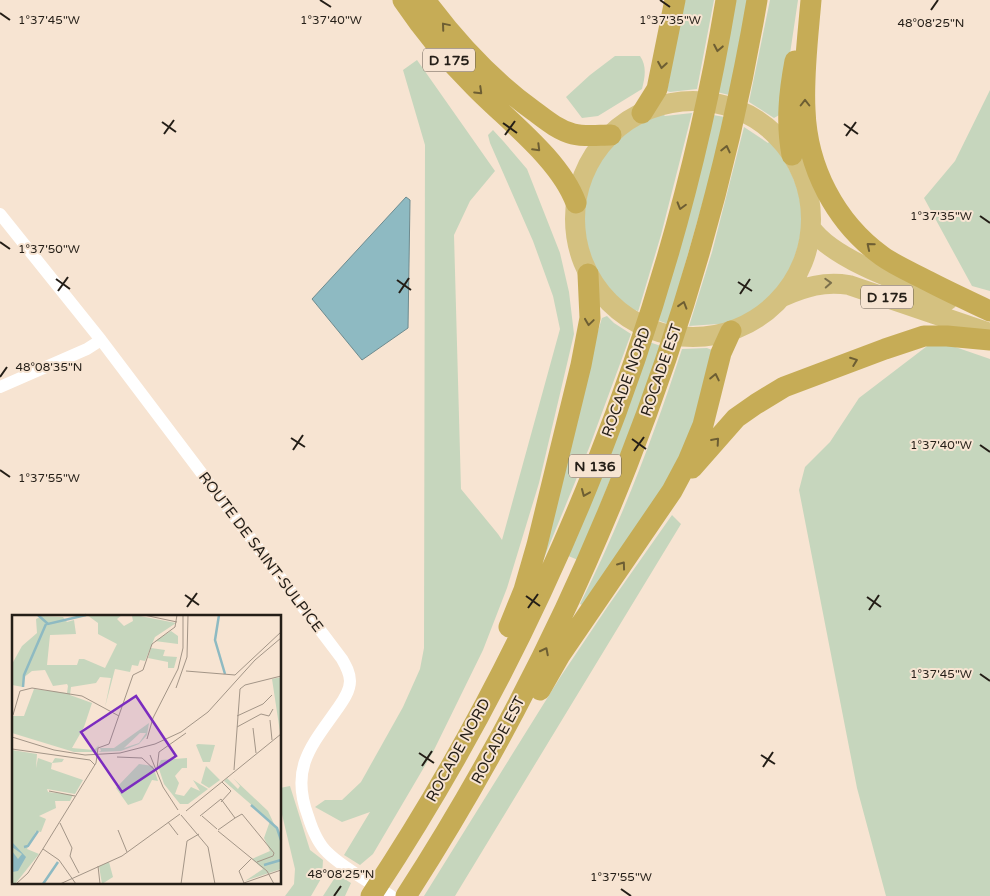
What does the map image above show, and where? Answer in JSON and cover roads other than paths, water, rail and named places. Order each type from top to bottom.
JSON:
[{"type":"highway","name":"D 175","points":[[403,0],[449,60],[554,164],[571,190],[576,203]]},
{"type":"highway","name":"D 175","points":[[425,0],[486,72],[550,124],[573,134],[587,136],[611,135]]},
{"type":"highway","points":[[642,113],[657,89],[668,27],[675,0]]},
{"type":"highway","name":"ROCADE NORD","points":[[370,896],[426,808],[496,684],[588,486],[637,355],[667,257],[705,114],[726,0]]},
{"type":"highway","name":"ROCADE EST","points":[[419,877],[490,756],[548,645],[611,505],[635,443],[678,320],[708,220],[733,121],[757,0]]},
{"type":"highway","points":[[792,155],[789,102],[804,0]]},
{"type":"highway","points":[[811,0],[805,110],[812,157],[827,193],[853,230],[882,256],[951,294],[990,312]]},
{"type":"highway","points":[[370,896],[474,701],[504,639],[524,590],[537,545],[581,365],[590,318],[588,274]]},
{"type":"highway","points":[[419,877],[477,792],[560,655],[672,491],[704,425],[721,354],[731,331]]},
{"type":"highway","points":[[672,491],[736,418],[784,387],[924,336],[990,340]]},
{"type":"highway","name":"N 136","points":[[406,896],[419,877]]},
{"type":"main road","points":[[693,102],[721,105],[747,114],[770,130],[792,155],[806,188],[811,212],[808,247],[802,265],[782,297],[761,316],[731,331],[707,337],[681,337],[656,332],[632,321],[612,306],[601,294],[588,274],[581,257],[575,221],[576,203],[582,181],[592,159],[611,135],[642,113],[665,105],[693,102]]},
{"type":"main road","name":"D 175","points":[[810,228],[817,237],[853,260],[921,290],[990,312]]},
{"type":"main road","name":"D 175","points":[[782,297],[814,284],[843,284],[862,288],[990,333]]},
{"type":"street","name":"ROUTE DE SAINT-SULPICE","points":[[0,214],[101,340],[342,659],[348,670],[349,689],[312,745],[302,770],[300,784],[302,797],[316,835],[327,852],[392,896]]},
{"type":"street","points":[[0,387],[87,349],[101,340]]},
{"type":"water","points":[[406,197],[410,200],[408,328],[362,360],[312,299]]}]
